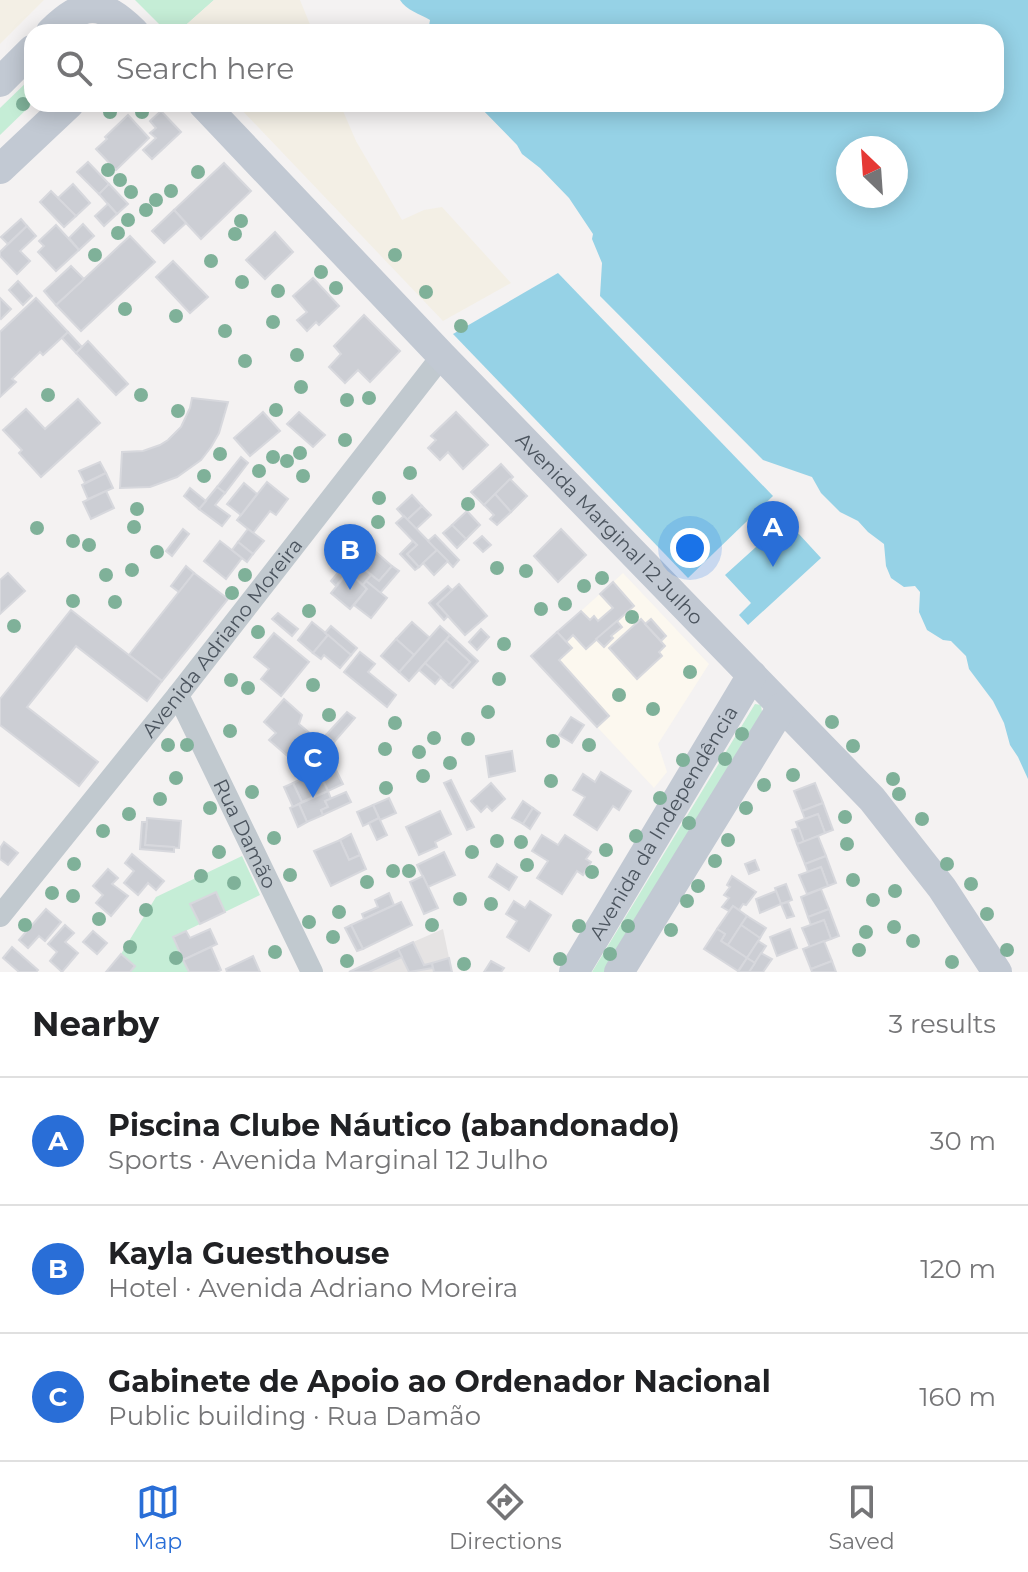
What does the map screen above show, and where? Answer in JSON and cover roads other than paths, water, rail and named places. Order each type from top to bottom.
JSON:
[{"type":"street","points":[[59,24],[75,11],[87,8],[108,10],[126,24]]},
{"type":"street","points":[[0,82],[24,58]]},
{"type":"street","points":[[0,169],[61,112]]},
{"type":"street","name":"Avenida Marginal 12 Julho","points":[[211,112],[442,356],[872,799],[942,888],[997,972]]},
{"type":"street","name":"Avenida Adriano Moreira","points":[[0,916],[178,695],[442,356]]},
{"type":"street","name":"Avenida da Independência","points":[[574,972],[752,675]]},
{"type":"street","name":"Rua Damão","points":[[178,695],[312,972]]},
{"type":"street","name":"Avenida da Independência","points":[[619,972],[782,707]]},
{"type":"water","points":[[400,0],[1028,0],[1028,779],[1010,745],[993,701],[969,669],[966,656],[951,641],[943,640],[927,630],[919,612],[920,592],[915,586],[904,587],[891,578],[886,566],[884,544],[858,521],[840,512],[821,493],[812,477],[763,460],[600,296],[602,263],[592,239],[593,234],[569,198],[522,154],[485,112],[1004,112],[1004,24],[429,24],[430,20],[409,9]]},
{"type":"water","points":[[558,273],[773,496],[688,578],[453,334]]},
{"type":"water","points":[[786,520],[821,558],[748,625],[739,615],[751,603],[725,575]]},
{"type":"place","name":"Piscina Clube Náutico (abandonado)","points":[[773,567]]},
{"type":"place","name":"Kayla Guesthouse","points":[[350,590]]},
{"type":"place","name":"Gabinete de Apoio ao Ordenador Nacional","points":[[313,798]]}]
